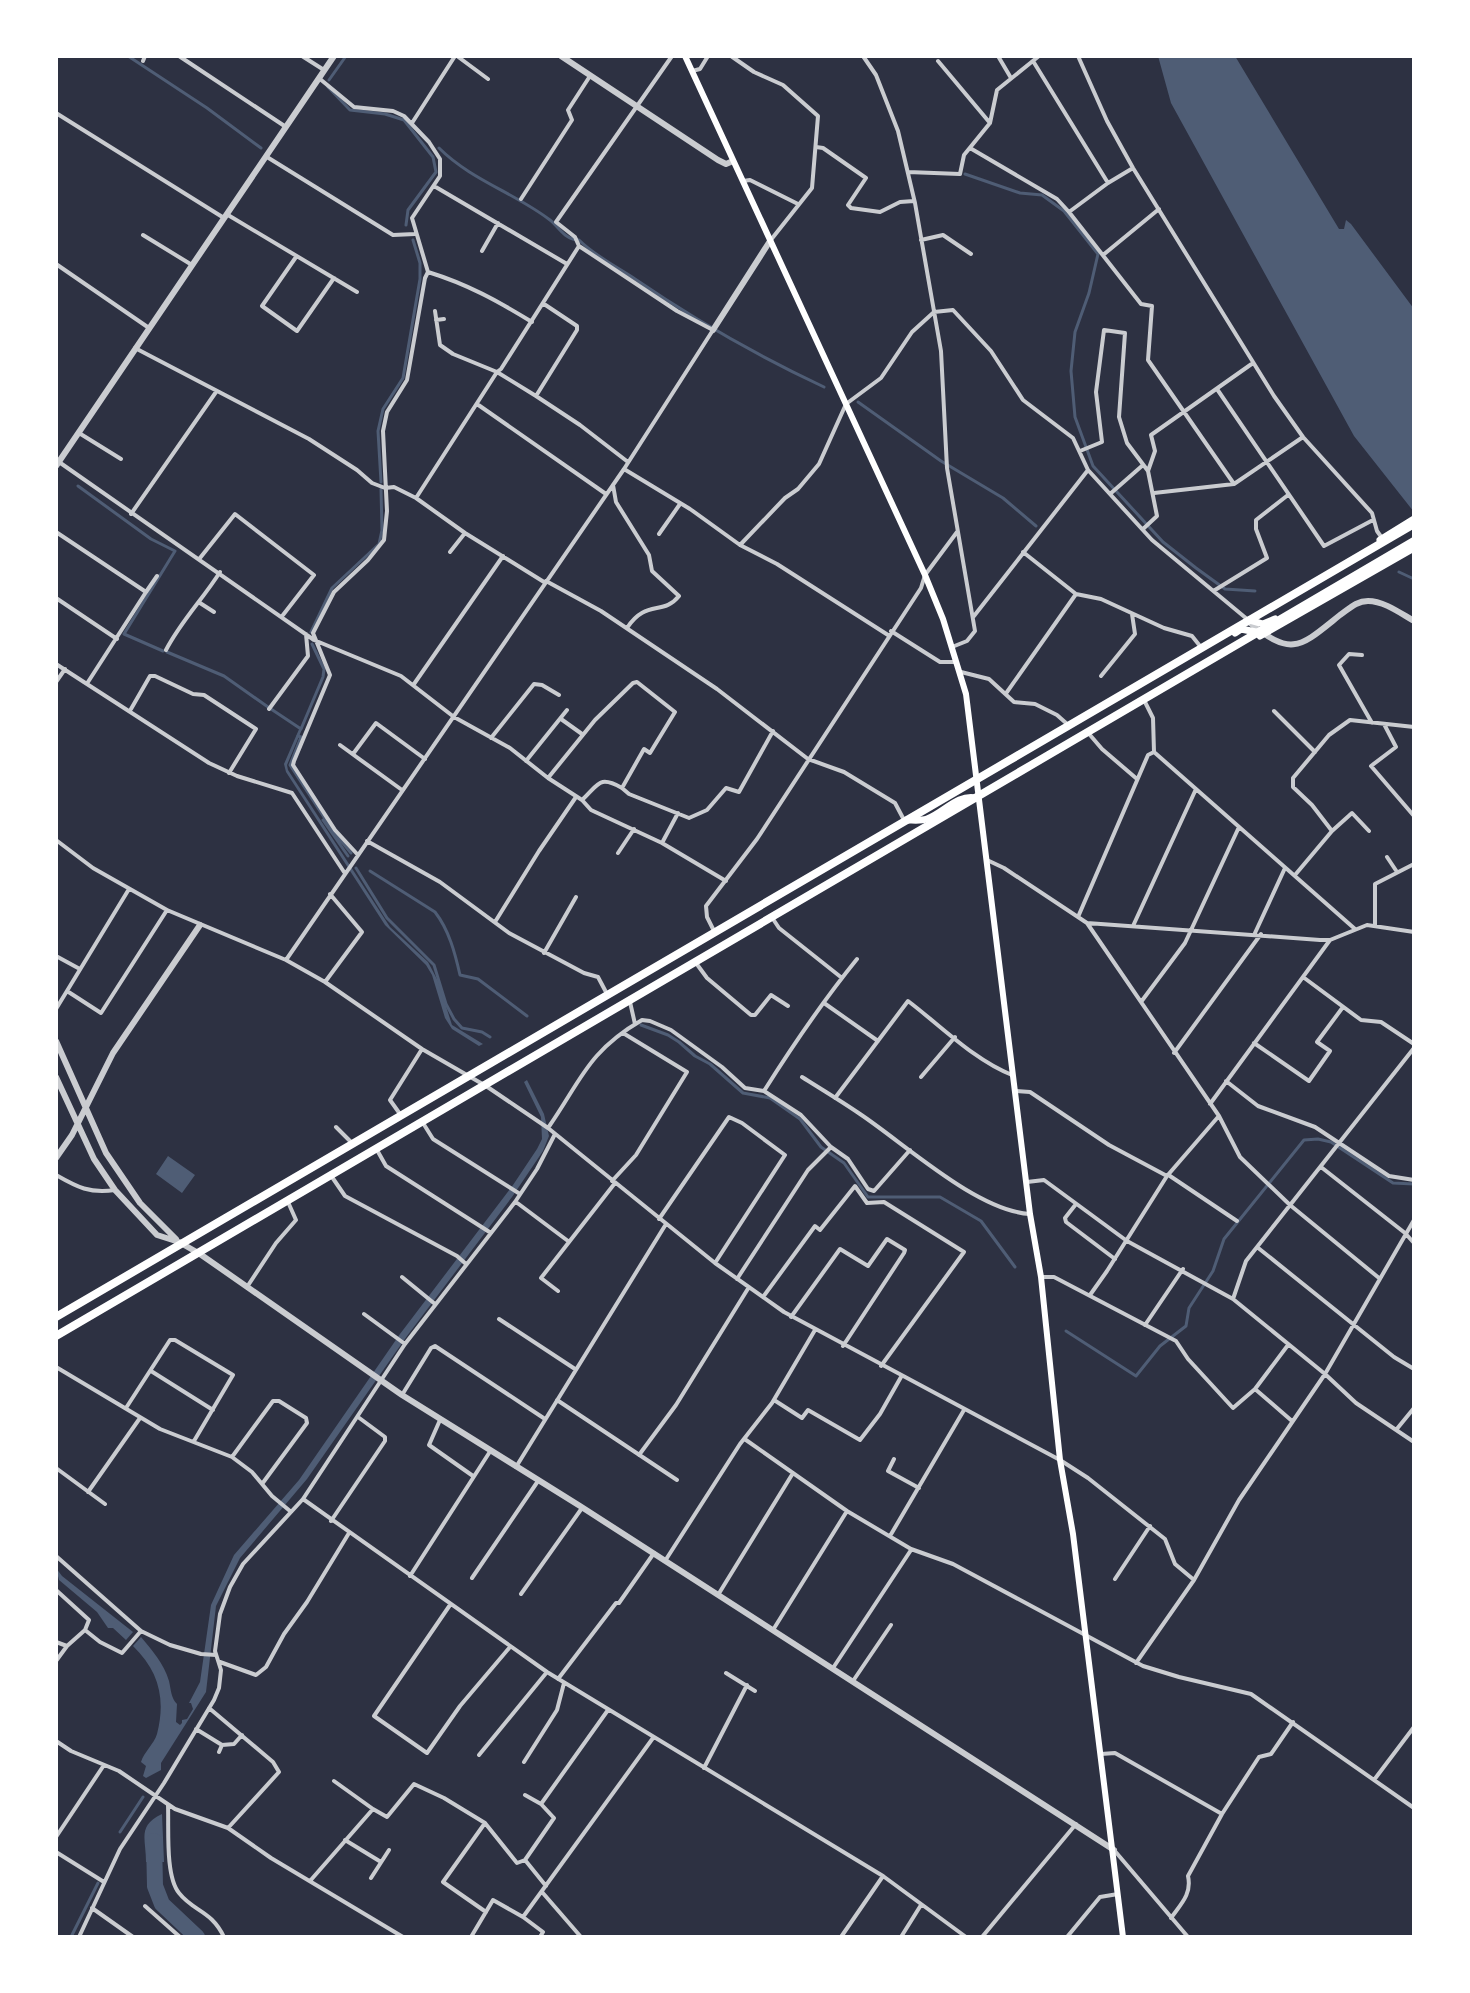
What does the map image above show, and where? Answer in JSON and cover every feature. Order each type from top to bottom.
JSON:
[{"type":"highway","points":[[56,1316],[976,775],[1414,522]]},
{"type":"highway","points":[[56,1316],[1414,522]]},
{"type":"highway","points":[[56,1337],[1414,541]]},
{"type":"highway","points":[[56,1337],[1411,549]]},
{"type":"highway","points":[[1247,619],[1263,624],[1321,593],[1338,591]]},
{"type":"highway","points":[[1200,646],[1214,644],[1241,629],[1264,634]]},
{"type":"highway","points":[[976,775],[986,784],[998,782],[1054,750],[1072,745]]},
{"type":"highway","points":[[904,820],[925,820],[960,799],[971,796],[979,799]]},
{"type":"main road","points":[[685,56],[925,575],[961,672],[1030,1214],[1041,1277],[1060,1460],[1073,1534],[1123,1937]]},
{"type":"street","points":[[179,56],[286,127]]},
{"type":"street","points":[[302,56],[325,71]]},
{"type":"street","points":[[334,56],[58,464],[283,615],[314,640],[414,684],[454,717],[526,761],[591,810],[662,843],[726,881]]},
{"type":"street","points":[[412,123],[456,56],[488,79]]},
{"type":"street","points":[[561,56],[718,160],[726,164],[733,161]]},
{"type":"street","points":[[672,56],[556,222],[577,242],[677,311],[715,327]]},
{"type":"street","points":[[692,71],[700,69],[708,56]]},
{"type":"street","points":[[286,960],[624,469],[770,241],[812,188],[818,116],[783,85],[754,72],[731,56]]},
{"type":"street","points":[[863,56],[876,75],[898,131],[941,351],[946,461],[975,631],[967,641],[952,647]]},
{"type":"street","points":[[998,56],[1011,78]]},
{"type":"street","points":[[907,171],[960,174],[964,155],[990,123],[997,90],[1039,56]]},
{"type":"street","points":[[1078,56],[1107,121],[1133,168],[1253,363],[1303,437],[1372,513],[1382,538]]},
{"type":"street","points":[[938,61],[990,123]]},
{"type":"street","points":[[1033,61],[1108,183]]},
{"type":"street","points":[[521,199],[572,120],[568,110],[590,75]]},
{"type":"street","points":[[320,79],[354,107],[393,111],[412,123],[440,159],[440,176],[412,218],[428,272],[407,380],[387,412],[383,431],[387,511],[384,540],[381,547],[334,592],[317,622],[314,640],[330,675],[293,765],[335,830],[358,855]]},
{"type":"street","points":[[56,113],[226,217],[357,292]]},
{"type":"street","points":[[815,147],[823,148],[866,178],[848,205],[851,208],[880,212],[900,202],[914,201]]},
{"type":"street","points":[[970,148],[1057,199],[1141,304],[1152,306],[1148,360],[1234,484]]},
{"type":"street","points":[[267,157],[393,235],[415,234]]},
{"type":"street","points":[[1069,212],[1133,168]]},
{"type":"street","points":[[743,181],[750,180],[798,204]]},
{"type":"street","points":[[434,186],[568,264]]},
{"type":"street","points":[[1103,255],[1159,209]]},
{"type":"street","points":[[482,251],[498,223]]},
{"type":"street","points":[[143,235],[194,266]]},
{"type":"street","points":[[921,240],[943,235],[971,254]]},
{"type":"street","points":[[416,498],[544,304],[577,242]]},
{"type":"street","points":[[296,257],[262,306],[297,331],[334,278]]},
{"type":"street","points":[[56,264],[149,328]]},
{"type":"street","points":[[428,272],[488,294],[532,322]]},
{"type":"street","points":[[536,396],[577,330],[577,326],[544,304]]},
{"type":"street","points":[[740,545],[785,498],[798,489],[819,464],[846,404],[881,378],[912,332],[934,312],[953,310],[991,351],[1023,400],[1073,438],[1088,470],[1143,529],[1264,634],[1279,644],[1299,643],[1312,637],[1354,605],[1366,601],[1379,603],[1414,621]]},
{"type":"street","points":[[435,311],[440,345],[453,354],[497,372],[536,396],[628,462]]},
{"type":"street","points":[[436,320],[444,319]]},
{"type":"street","points":[[1080,451],[1102,442],[1096,392],[1104,330],[1125,333],[1119,417],[1127,443],[1148,471],[1157,516],[1143,529]]},
{"type":"street","points":[[135,348],[309,439],[372,483],[385,488],[394,487],[416,498],[465,533],[627,628],[717,689],[808,759],[844,772],[895,803],[904,820]]},
{"type":"street","points":[[1148,471],[1155,451],[1151,435],[1253,363]]},
{"type":"street","points":[[1217,389],[1324,546],[1373,520]]},
{"type":"street","points":[[131,514],[216,392]]},
{"type":"street","points":[[476,404],[606,494]]},
{"type":"street","points":[[79,433],[121,459]]},
{"type":"street","points":[[1154,493],[1234,484],[1303,437]]},
{"type":"street","points":[[1110,494],[1143,465]]},
{"type":"street","points":[[624,469],[740,545],[890,633],[940,662],[958,663]]},
{"type":"street","points":[[974,616],[1088,470]]},
{"type":"street","points":[[613,485],[616,502],[649,555],[652,571],[679,596],[673,604],[640,612],[627,628]]},
{"type":"street","points":[[1215,590],[1267,558],[1256,529],[1256,520],[1289,495]]},
{"type":"street","points":[[659,534],[680,504]]},
{"type":"street","points":[[200,558],[235,514],[314,575],[283,615]]},
{"type":"street","points":[[56,532],[146,592]]},
{"type":"street","points":[[715,931],[707,917],[706,906],[764,828],[921,588],[925,575],[957,532]]},
{"type":"street","points":[[450,552],[465,533]]},
{"type":"street","points":[[1023,552],[1076,594],[1101,599],[1164,628],[1192,636],[1200,646]]},
{"type":"street","points":[[414,684],[503,556]]},
{"type":"street","points":[[166,650],[176,630],[200,603],[220,572]]},
{"type":"street","points":[[88,682],[157,576]]},
{"type":"street","points":[[1007,692],[1076,594]]},
{"type":"street","points":[[56,598],[117,639]]},
{"type":"street","points":[[200,603],[214,612]]},
{"type":"street","points":[[1101,676],[1135,634],[1132,613]]},
{"type":"street","points":[[269,709],[308,656],[306,634]]},
{"type":"street","points":[[1362,655],[1349,654],[1339,665],[1372,723]]},
{"type":"street","points":[[56,664],[229,773],[292,793],[345,873]]},
{"type":"street","points":[[56,682],[65,669]]},
{"type":"street","points":[[961,672],[989,679],[1007,692],[1014,702],[1035,704],[1066,723]]},
{"type":"street","points":[[131,710],[150,676],[193,694],[204,695],[256,729],[229,773]]},
{"type":"street","points":[[548,778],[582,735],[637,682],[675,712],[650,753],[644,749],[622,788]]},
{"type":"street","points":[[491,738],[534,684],[559,695]]},
{"type":"street","points":[[1145,702],[1153,718],[1154,752],[1355,929]]},
{"type":"street","points":[[526,761],[567,710]]},
{"type":"street","points":[[1274,711],[1315,752]]},
{"type":"street","points":[[561,719],[582,735]]},
{"type":"street","points":[[1332,831],[1293,787],[1293,778],[1329,735],[1350,720],[1414,727]]},
{"type":"street","points":[[353,754],[376,723],[425,759]]},
{"type":"street","points":[[1384,724],[1396,747],[1371,766],[1414,816]]},
{"type":"street","points":[[495,923],[539,851],[579,798],[601,781],[608,780],[629,794],[689,818],[707,810],[726,788],[739,792],[773,731]]},
{"type":"street","points":[[1090,735],[1137,779]]},
{"type":"street","points":[[340,745],[403,791]]},
{"type":"street","points":[[1078,917],[1148,755],[1154,752]]},
{"type":"street","points":[[1133,926],[1196,789]]},
{"type":"street","points":[[662,843],[678,813]]},
{"type":"street","points":[[1294,876],[1332,831],[1352,813],[1369,831]]},
{"type":"street","points":[[1141,1002],[1185,943],[1239,827]]},
{"type":"street","points":[[618,853],[634,829]]},
{"type":"street","points":[[56,840],[93,868],[167,910],[286,960],[325,982],[422,1049],[486,1086],[548,1128],[715,1263],[791,1317],[1060,1460],[1165,1539],[1175,1564],[1194,1580]]},
{"type":"street","points":[[367,841],[440,882],[495,923],[544,953],[598,977],[607,994]]},
{"type":"street","points":[[1387,857],[1397,872]]},
{"type":"street","points":[[987,860],[1087,923],[1219,1116],[1240,1157],[1290,1205],[1379,1278]]},
{"type":"street","points":[[1375,926],[1375,884],[1414,864]]},
{"type":"street","points":[[1174,1053],[1258,934],[1285,868]]},
{"type":"street","points":[[56,1009],[78,968],[129,889]]},
{"type":"street","points":[[325,982],[362,932],[330,894]]},
{"type":"street","points":[[544,953],[576,897]]},
{"type":"street","points":[[67,991],[101,1013],[167,910]]},
{"type":"street","points":[[773,919],[779,928],[842,978]]},
{"type":"street","points":[[1087,923],[1330,940],[1367,925],[1414,932]]},
{"type":"street","points":[[56,1158],[78,1123],[113,1053],[200,925]]},
{"type":"street","points":[[1210,1104],[1330,940]]},
{"type":"street","points":[[56,956],[78,968]]},
{"type":"street","points":[[764,1091],[812,1016],[857,959]]},
{"type":"street","points":[[696,963],[707,978],[751,1015],[755,1015],[771,995],[788,1006]]},
{"type":"street","points":[[1233,1299],[1246,1261],[1414,1046],[1381,1022],[1361,1020],[1303,977]]},
{"type":"street","points":[[835,1098],[908,1001],[971,1051],[997,1069],[1014,1075]]},
{"type":"street","points":[[630,1002],[635,1024]]},
{"type":"street","points":[[824,1002],[878,1041]]},
{"type":"street","points":[[1254,1043],[1309,1081],[1330,1051],[1317,1042],[1343,1007]]},
{"type":"street","points":[[548,1128],[590,1061],[642,1020],[671,1030],[745,1088],[764,1091],[801,1115],[831,1147],[848,1159],[868,1189],[874,1191],[910,1150]]},
{"type":"street","points":[[558,1291],[541,1278],[636,1155],[687,1072],[623,1033]]},
{"type":"street","points":[[921,1077],[955,1037]]},
{"type":"street","points":[[56,1041],[106,1153],[125,1185],[179,1242]]},
{"type":"street","points":[[400,1114],[390,1100],[422,1049]]},
{"type":"street","points":[[56,1077],[94,1159],[115,1190],[157,1235],[179,1242],[200,1254],[440,1420],[654,1553],[1076,1824],[1114,1850],[1188,1937]]},
{"type":"street","points":[[802,1077],[958,1185],[1013,1213],[1030,1214]]},
{"type":"street","points":[[1226,1081],[1258,1106],[1315,1127],[1393,1178],[1414,1180]]},
{"type":"street","points":[[1016,1091],[1030,1092],[1109,1145],[1168,1176],[1237,1221]]},
{"type":"street","points":[[1089,1295],[1168,1176],[1219,1116]]},
{"type":"street","points":[[659,1219],[729,1117],[785,1155],[715,1263]]},
{"type":"street","points":[[423,1123],[433,1139],[519,1194]]},
{"type":"street","points":[[336,1127],[351,1142]]},
{"type":"street","points":[[79,1937],[120,1849],[219,1688],[220,1662],[216,1655],[220,1614],[243,1564],[303,1499],[405,1344],[515,1202],[555,1134]]},
{"type":"street","points":[[737,1279],[808,1170],[831,1147]]},
{"type":"street","points":[[377,1150],[386,1166],[491,1233]]},
{"type":"street","points":[[1321,1167],[1414,1243]]},
{"type":"street","points":[[56,1175],[83,1190],[115,1190]]},
{"type":"street","points":[[332,1177],[345,1196],[457,1256],[466,1264]]},
{"type":"street","points":[[1027,1182],[1044,1180],[1127,1241],[1233,1299],[1356,1403],[1414,1442]]},
{"type":"street","points":[[763,1297],[815,1226],[820,1230],[855,1186],[867,1203],[884,1202],[964,1252],[881,1366]]},
{"type":"street","points":[[247,1287],[276,1243],[296,1220],[288,1202]]},
{"type":"street","points":[[515,1202],[568,1241]]},
{"type":"street","points":[[1076,1204],[1065,1218],[1066,1222],[1115,1259]]},
{"type":"street","points":[[1136,1663],[1194,1580],[1239,1500],[1325,1374],[1414,1220]]},
{"type":"street","points":[[516,1467],[666,1224]]},
{"type":"street","points":[[791,1317],[840,1249],[868,1266],[887,1239],[905,1250],[904,1253],[843,1346]]},
{"type":"street","points":[[1257,1247],[1394,1357],[1414,1369]]},
{"type":"street","points":[[1145,1325],[1183,1269]]},
{"type":"street","points":[[402,1277],[435,1304]]},
{"type":"street","points":[[1041,1277],[1054,1277],[1176,1341],[1188,1359],[1233,1408],[1255,1389],[1288,1345]]},
{"type":"street","points":[[639,1455],[676,1405],[749,1287]]},
{"type":"street","points":[[364,1314],[405,1344]]},
{"type":"street","points":[[499,1319],[575,1369]]},
{"type":"street","points":[[665,1561],[740,1444],[774,1400],[815,1330]]},
{"type":"street","points":[[126,1408],[170,1340],[175,1340],[233,1375],[194,1441]]},
{"type":"street","points":[[402,1395],[435,1346],[545,1419]]},
{"type":"street","points":[[56,1367],[160,1429],[232,1457],[252,1472],[290,1511]]},
{"type":"street","points":[[150,1370],[213,1410]]},
{"type":"street","points":[[774,1400],[802,1418],[808,1410],[860,1440],[880,1414],[901,1377]]},
{"type":"street","points":[[1255,1389],[1292,1421]]},
{"type":"street","points":[[557,1400],[677,1480]]},
{"type":"street","points":[[232,1457],[273,1401],[279,1401],[306,1418],[307,1423],[262,1484]]},
{"type":"street","points":[[1396,1430],[1414,1408]]},
{"type":"street","points":[[890,1536],[964,1410]]},
{"type":"street","points":[[331,1521],[385,1441],[385,1437],[358,1417]]},
{"type":"street","points":[[88,1492],[140,1418]]},
{"type":"street","points":[[440,1420],[429,1445],[473,1476]]},
{"type":"street","points":[[746,1440],[847,1511],[911,1549],[953,1564],[1136,1663],[1251,1694],[1414,1808]]},
{"type":"street","points":[[410,1576],[491,1450]]},
{"type":"street","points":[[894,1459],[888,1471],[919,1488]]},
{"type":"street","points":[[56,1468],[105,1504]]},
{"type":"street","points":[[718,1595],[793,1473]]},
{"type":"street","points":[[472,1578],[538,1480]]},
{"type":"street","points":[[303,1499],[547,1672],[883,1876],[966,1937]]},
{"type":"street","points":[[521,1594],[582,1508]]},
{"type":"street","points":[[773,1630],[847,1511]]},
{"type":"street","points":[[1115,1579],[1150,1526]]},
{"type":"street","points":[[220,1662],[256,1675],[266,1667],[349,1533]]},
{"type":"street","points":[[833,1668],[911,1549]]},
{"type":"street","points":[[558,1679],[584,1641],[619,1603],[654,1553]]},
{"type":"street","points":[[56,1556],[141,1631],[170,1645],[216,1655]]},
{"type":"street","points":[[56,1590],[89,1620],[85,1630],[56,1661]]},
{"type":"street","points":[[450,1605],[374,1716],[427,1753],[460,1706],[510,1647]]},
{"type":"street","points":[[853,1681],[891,1625]]},
{"type":"street","points":[[85,1630],[122,1653],[141,1631]]},
{"type":"street","points":[[56,1642],[67,1646]]},
{"type":"street","points":[[479,1755],[547,1672]]},
{"type":"street","points":[[726,1673],[755,1691]]},
{"type":"street","points":[[524,1762],[557,1710],[564,1683]]},
{"type":"street","points":[[704,1768],[747,1685]]},
{"type":"street","points":[[209,1708],[273,1762],[279,1772],[228,1828]]},
{"type":"street","points":[[541,1804],[608,1710]]},
{"type":"street","points":[[1171,1918],[1187,1896],[1191,1886],[1188,1876],[1222,1814],[1259,1757],[1271,1754],[1293,1722]]},
{"type":"street","points":[[1374,1780],[1414,1727]]},
{"type":"street","points":[[196,1729],[222,1745],[234,1744],[242,1735]]},
{"type":"street","points":[[523,1917],[653,1738]]},
{"type":"street","points":[[56,1741],[71,1751],[119,1771],[168,1805],[228,1828],[403,1937]]},
{"type":"street","points":[[219,1752],[222,1745]]},
{"type":"street","points":[[1100,1754],[1115,1753],[1222,1814]]},
{"type":"street","points":[[56,1837],[104,1765]]},
{"type":"street","points":[[334,1781],[387,1817],[414,1784],[485,1823],[517,1863],[525,1860],[554,1818],[541,1804],[525,1795]]},
{"type":"street","points":[[168,1805],[172,1880],[182,1896],[208,1914],[224,1937]]},
{"type":"street","points":[[310,1881],[373,1809]]},
{"type":"street","points":[[485,1823],[443,1882],[486,1912]]},
{"type":"street","points":[[982,1937],[1076,1824]]},
{"type":"street","points":[[345,1840],[381,1862]]},
{"type":"street","points":[[371,1878],[389,1850]]},
{"type":"street","points":[[56,1852],[104,1882]]},
{"type":"street","points":[[525,1860],[547,1886]]},
{"type":"street","points":[[841,1937],[883,1876]]},
{"type":"street","points":[[542,1892],[581,1937]]},
{"type":"street","points":[[1067,1937],[1100,1897],[1118,1894]]},
{"type":"street","points":[[471,1937],[493,1900],[543,1932],[540,1937]]},
{"type":"street","points":[[901,1937],[921,1905]]},
{"type":"street","points":[[145,1906],[180,1937]]},
{"type":"street","points":[[92,1908],[133,1937]]},
{"type":"water","points":[[1158,56],[1235,56],[1339,229],[1344,229],[1346,220],[1351,224],[1414,309],[1414,512],[1354,436],[1171,103]]},
{"type":"water","points":[[300,727],[303,727],[287,765],[288,770],[390,927],[428,962],[438,981],[452,1025],[483,1044],[479,1046],[452,1029],[426,965],[385,925],[286,772],[284,764]]},
{"type":"water","points":[[527,1080],[544,1114],[549,1136],[543,1151],[307,1479],[240,1558],[216,1606],[206,1692],[161,1763],[161,1770],[146,1778],[143,1776],[146,1766],[141,1762],[157,1734],[160,1697],[149,1665],[133,1646],[141,1637],[161,1663],[177,1704],[176,1722],[180,1725],[193,1709],[189,1703],[200,1682],[211,1605],[234,1555],[299,1480],[400,1334],[537,1149],[542,1139],[541,1117],[524,1082]]},
{"type":"water","points":[[168,1156],[195,1175],[182,1193],[156,1174]]},
{"type":"water","points":[[56,1568],[133,1632],[126,1640],[113,1628],[108,1628],[97,1612],[59,1580]]},
{"type":"water","points":[[162,1814],[164,1862],[146,1862],[146,1828]]},
{"type":"waterway","points":[[128,56],[261,148]]},
{"type":"waterway","points":[[329,80],[346,56]]},
{"type":"waterway","points":[[328,87],[350,110],[385,114],[404,120],[433,157],[436,172],[408,210],[406,225]]},
{"type":"waterway","points":[[439,148],[465,169],[536,210],[566,236],[579,240],[681,309],[751,350],[824,387]]},
{"type":"waterway","points":[[965,174],[1020,193],[1042,195],[1064,211],[1098,254],[1075,332],[1071,371],[1075,417],[1093,466],[1163,542],[1196,568],[1225,589],[1255,591]]},
{"type":"waterway","points":[[381,482],[378,431],[383,409],[403,378],[420,279],[420,263],[413,240]]},
{"type":"waterway","points":[[858,402],[941,461],[1003,498],[1036,526]]},
{"type":"waterway","points":[[78,486],[151,539],[175,551],[124,634],[163,651]]},
{"type":"waterway","points":[[311,632],[332,588],[379,544],[382,530],[381,489]]},
{"type":"waterway","points":[[1399,572],[1414,579]]},
{"type":"waterway","points":[[301,729],[323,677],[324,669],[312,644]]},
{"type":"waterway","points":[[167,652],[224,676],[268,707]]},
{"type":"waterway","points":[[271,709],[301,729]]},
{"type":"waterway","points":[[298,736],[301,737],[290,765],[351,853]]},
{"type":"waterway","points":[[323,820],[348,856]]},
{"type":"waterway","points":[[356,868],[387,918],[434,965],[454,1019],[462,1028],[490,1037]]},
{"type":"waterway","points":[[370,871],[435,912],[448,934],[460,975],[478,979],[527,1016]]},
{"type":"waterway","points":[[641,1025],[679,1042],[743,1093],[770,1098],[800,1119],[821,1147],[844,1163],[868,1197],[940,1197],[981,1221],[1015,1267]]},
{"type":"waterway","points":[[1066,1331],[1136,1376],[1160,1346],[1186,1326],[1189,1308],[1213,1271],[1224,1239],[1304,1140],[1331,1142],[1393,1183],[1414,1184]]},
{"type":"waterway","points":[[120,1832],[143,1797]]},
{"type":"waterway","points":[[154,1841],[155,1886],[162,1904],[197,1937]]},
{"type":"waterway","points":[[71,1937],[98,1883]]}]
